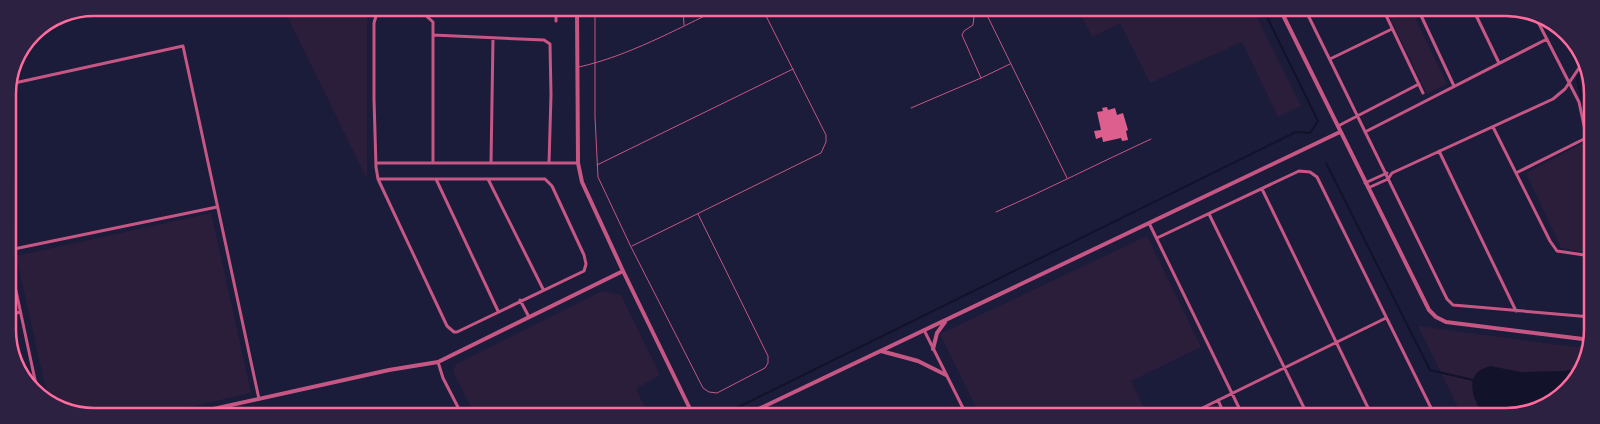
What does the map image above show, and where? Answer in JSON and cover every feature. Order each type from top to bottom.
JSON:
[{"type":"street","points":[[376,16],[374,23],[374,99],[378,179],[447,326],[454,332],[457,332],[520,300],[584,271],[586,264],[584,255],[552,186],[545,179],[378,179]]},
{"type":"street","points":[[429,16],[433,22],[433,163]]},
{"type":"street","points":[[556,16],[556,21]]},
{"type":"street","points":[[577,16],[578,163],[582,182],[690,408]]},
{"type":"street","points":[[1283,16],[1429,310],[1436,317],[1446,322],[1583,339]]},
{"type":"street","points":[[1308,16],[1447,299],[1454,305],[1584,316]]},
{"type":"street","points":[[1386,16],[1423,93]]},
{"type":"street","points":[[1421,16],[1454,86]]},
{"type":"street","points":[[1476,16],[1499,63]]},
{"type":"street","points":[[1539,24],[1578,102],[1584,127]]},
{"type":"street","points":[[1330,59],[1392,29]]},
{"type":"street","points":[[433,35],[544,40],[550,44],[549,163]]},
{"type":"street","points":[[491,163],[493,38]]},
{"type":"street","points":[[1365,132],[1547,39]]},
{"type":"street","points":[[17,82],[183,46],[259,399]]},
{"type":"street","points":[[1365,183],[1439,152],[1553,99],[1565,89],[1579,67]]},
{"type":"street","points":[[1338,126],[1419,84]]},
{"type":"street","points":[[1493,127],[1550,241],[1557,251],[1584,255]]},
{"type":"street","points":[[763,408],[1340,132]]},
{"type":"street","points":[[1516,174],[1584,139]]},
{"type":"street","points":[[1439,152],[1516,311]]},
{"type":"street","points":[[376,163],[578,163]]},
{"type":"street","points":[[1157,238],[1299,171],[1310,172],[1317,177],[1431,408]]},
{"type":"street","points":[[1368,188],[1388,179],[1392,173]]},
{"type":"street","points":[[436,179],[498,311]]},
{"type":"street","points":[[488,179],[543,289]]},
{"type":"street","points":[[1262,188],[1368,408]]},
{"type":"street","points":[[16,249],[217,207]]},
{"type":"street","points":[[1209,214],[1304,408]]},
{"type":"street","points":[[1150,223],[1239,408]]},
{"type":"street","points":[[218,408],[389,370],[438,362],[623,271]]},
{"type":"street","points":[[16,292],[35,380]]},
{"type":"street","points":[[520,300],[529,317]]},
{"type":"street","points":[[16,313],[20,312]]},
{"type":"street","points":[[1202,408],[1386,318]]},
{"type":"street","points":[[933,349],[937,333],[946,320]]},
{"type":"street","points":[[924,330],[963,408]]},
{"type":"street","points":[[881,351],[918,361],[946,375]]},
{"type":"street","points":[[438,362],[442,378],[458,408]]},
{"type":"street","points":[[1218,400],[1222,408]]},
{"type":"lane","points":[[595,16],[595,117],[598,177],[631,247],[703,388],[709,392],[717,393],[765,368],[768,363],[768,356],[698,214]]},
{"type":"lane","points":[[683,16],[684,25]]},
{"type":"lane","points":[[578,67],[595,64],[637,47],[704,16]]},
{"type":"lane","points":[[631,247],[821,153],[826,142],[826,135],[766,16]]},
{"type":"lane","points":[[974,16],[973,25],[964,31],[962,35],[981,78]]},
{"type":"lane","points":[[988,16],[1067,178]]},
{"type":"lane","points":[[911,108],[1011,63]]},
{"type":"lane","points":[[597,166],[793,69]]},
{"type":"lane","points":[[996,212],[1151,139]]},
{"type":"shaded area","points":[[287,16],[367,16],[367,179]]},
{"type":"shaded area","points":[[1082,16],[1256,16],[1301,106],[1278,117],[1242,42],[1150,83],[1120,23],[1092,37]]},
{"type":"shaded area","points":[[1389,16],[1414,16],[1447,84],[1427,94]]},
{"type":"shaded area","points":[[1583,143],[1584,252],[1561,248],[1526,173]]},
{"type":"shaded area","points":[[211,213],[251,393],[184,408],[95,408],[69,404],[55,397],[46,391],[16,256]]},
{"type":"shaded area","points":[[1147,236],[1201,347],[1131,381],[1144,408],[976,408],[940,334]]},
{"type":"shaded area","points":[[602,291],[621,295],[660,375],[636,389],[646,408],[472,408],[453,371],[456,364]]},
{"type":"shaded area","points":[[1418,326],[1581,348],[1573,369],[1564,381],[1549,395],[1535,402],[1511,408],[1458,408]]},
{"type":"shaded area","points":[[1490,366],[1521,372],[1573,369],[1564,381],[1549,395],[1535,402],[1511,408],[1479,408],[1472,384],[1476,374]]},
{"type":"building","points":[[1107,107],[1108,110],[1115,108],[1117,115],[1123,113],[1128,130],[1126,131],[1128,140],[1122,141],[1121,138],[1103,142],[1102,137],[1096,139],[1094,131],[1101,130],[1097,112],[1103,111],[1102,108]]},
{"type":"waterway","points":[[736,408],[1296,132],[1310,133],[1318,121],[1266,16]]},
{"type":"waterway","points":[[1581,74],[1577,78],[1584,108]]},
{"type":"waterway","points":[[1326,163],[1430,370],[1473,380]]}]
